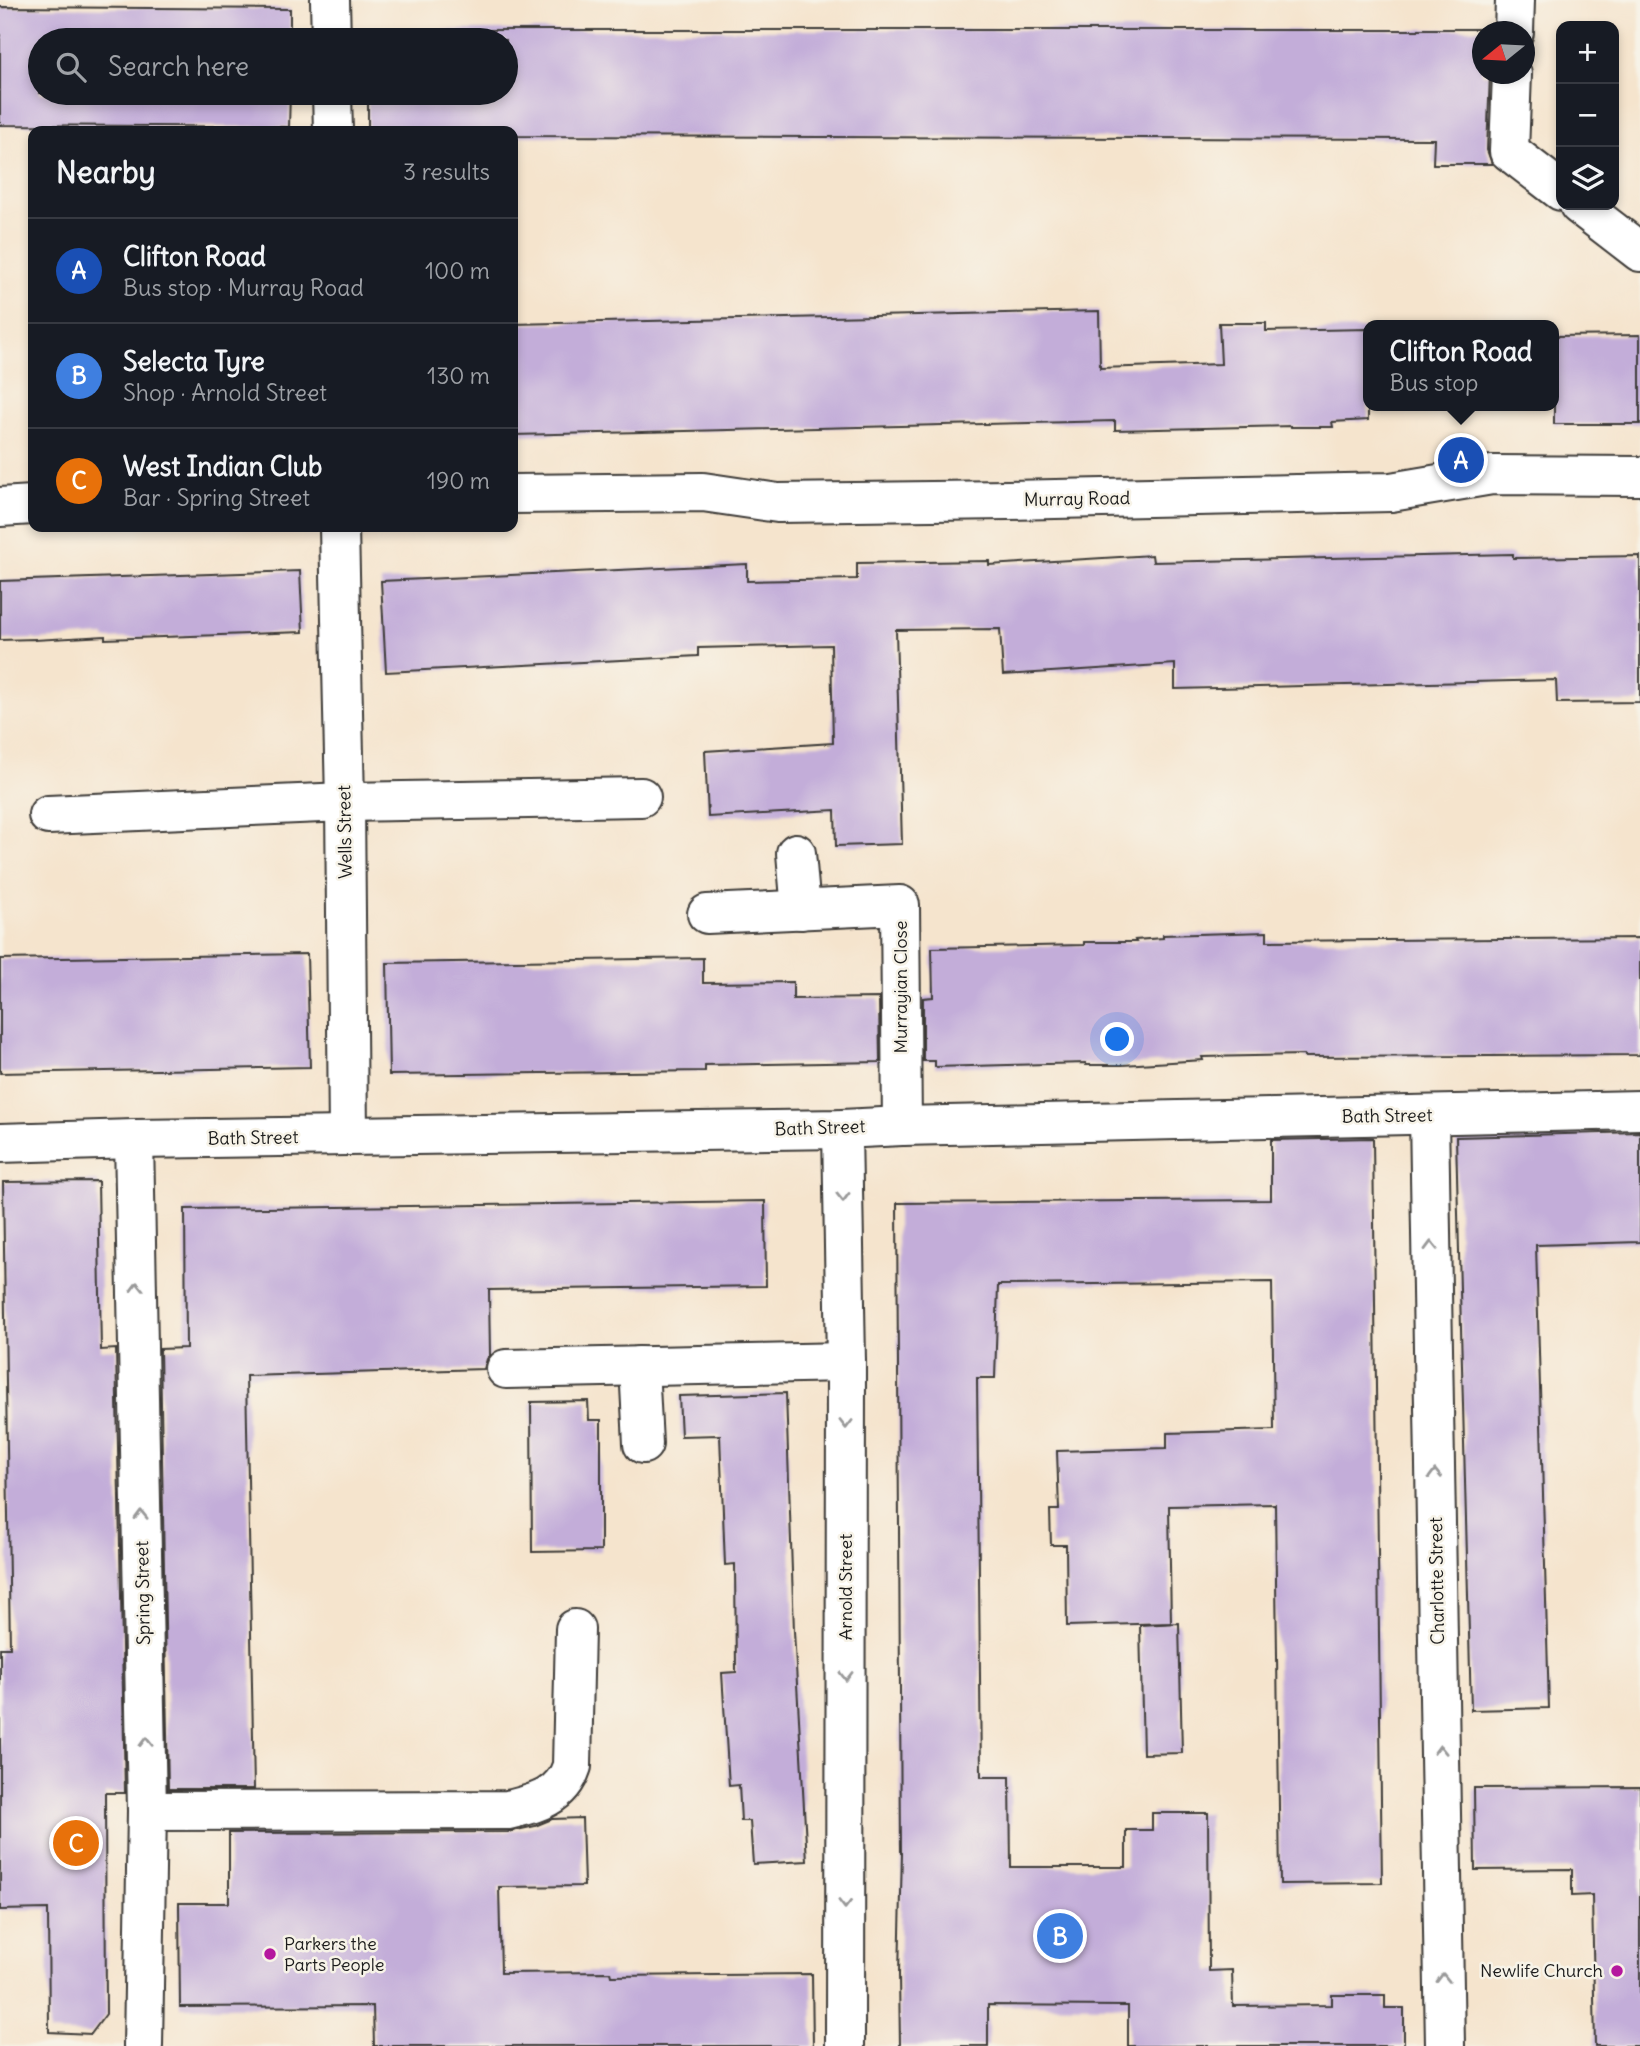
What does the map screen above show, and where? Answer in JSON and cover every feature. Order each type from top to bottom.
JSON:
[{"type":"street","points":[[330,0],[331,28]]},
{"type":"street","points":[[1515,21],[1516,0]]},
{"type":"street","points":[[1512,84],[1509,151],[1556,187]]},
{"type":"street","points":[[333,105],[334,126]]},
{"type":"street","points":[[1585,210],[1640,252]]},
{"type":"street","name":"Murray Road","points":[[518,494],[703,492],[778,503],[1008,500],[1391,492],[1492,475],[1640,476]]},
{"type":"street","points":[[0,506],[28,505]]},
{"type":"street","name":"Wells Street","points":[[339,532],[348,1136]]},
{"type":"street","points":[[48,814],[345,802],[641,797]]},
{"type":"street","points":[[796,853],[801,910]]},
{"type":"street","name":"Murrayian Close","points":[[707,915],[900,905],[902,1125]]},
{"type":"street","name":"Bath Street","points":[[0,1143],[842,1129],[902,1125],[1640,1110]]},
{"type":"street","name":"Charlotte Street","points":[[1429,1116],[1445,2046]]},
{"type":"street","name":"Arnold Street","points":[[842,1129],[846,1362],[845,2046]]},
{"type":"street","name":"Spring Street","points":[[134,1139],[147,1811],[143,2046]]},
{"type":"street","points":[[506,1369],[846,1362]]},
{"type":"street","points":[[639,1366],[643,1444]]},
{"type":"street","points":[[147,1811],[508,1810],[538,1803],[568,1780],[572,1766],[575,1629]]},
{"type":"building","points":[[0,7],[290,9],[290,28],[28,28],[28,105],[290,105],[289,126],[0,125]]},
{"type":"building","points":[[1472,29],[1472,84],[1490,84],[1487,150],[1492,164],[1433,164],[1434,139],[518,136],[518,126],[368,126],[368,105],[518,105],[518,30]]},
{"type":"building","points":[[1099,311],[1100,368],[1221,364],[1219,323],[1266,323],[1266,331],[1363,329],[1363,411],[1368,411],[1368,420],[1332,422],[1333,427],[1115,430],[1115,421],[518,435],[518,324]]},
{"type":"building","points":[[1640,335],[1640,424],[1554,424],[1554,411],[1559,411],[1559,336]]},
{"type":"building","points":[[1513,554],[1513,558],[1640,556],[1640,702],[1557,703],[1556,680],[1175,689],[1175,664],[1003,675],[1000,629],[896,630],[902,844],[836,846],[835,810],[708,817],[705,751],[833,743],[831,645],[698,648],[698,656],[386,672],[381,581],[747,564],[747,581],[857,579],[857,563],[989,561],[989,565],[1152,555],[1153,562]]},
{"type":"building","points":[[300,571],[303,632],[0,640],[0,581]]},
{"type":"building","points":[[1267,932],[1267,941],[1640,938],[1640,1055],[1304,1055],[1202,1057],[1203,1060],[1122,1065],[1086,1063],[935,1067],[935,1061],[923,1061],[923,998],[933,997],[932,948],[1084,945],[1084,942],[1136,942],[1135,940],[1163,938],[1163,935]]},
{"type":"building","points":[[307,954],[310,1067],[0,1073],[0,959]]},
{"type":"building","points":[[703,958],[703,983],[793,982],[793,999],[879,998],[880,1062],[705,1065],[705,1071],[389,1075],[387,963]]},
{"type":"building","points":[[1640,1132],[1640,1242],[1536,1245],[1549,1708],[1471,1710],[1456,1137]]},
{"type":"building","points":[[1373,1138],[1382,1883],[1280,1884],[1275,1504],[1169,1506],[1171,1623],[1067,1626],[1066,1545],[1051,1545],[1050,1510],[1059,1510],[1057,1451],[1167,1448],[1167,1433],[1274,1430],[1272,1282],[998,1285],[995,1378],[977,1378],[981,1777],[1010,1777],[1011,1867],[1126,1867],[1126,1830],[1152,1830],[1152,1813],[1208,1813],[1209,1971],[1232,1970],[1233,2006],[1332,2005],[1332,1995],[1385,1995],[1385,2008],[1404,2008],[1404,2046],[1128,2046],[1128,2006],[988,2005],[988,2046],[900,2046],[902,1853],[897,1203],[1271,1200],[1271,1140]]},
{"type":"building","points":[[98,1181],[101,1350],[116,1349],[125,1793],[105,1793],[106,2014],[91,2034],[49,2032],[48,1909],[0,1910],[0,1648],[10,1648],[3,1182]]},
{"type":"building","points":[[765,1201],[766,1286],[489,1290],[490,1355],[484,1369],[246,1376],[254,1789],[168,1789],[160,1349],[186,1348],[185,1209]]},
{"type":"building","points":[[786,1393],[794,1631],[807,1861],[753,1864],[750,1821],[741,1821],[739,1785],[729,1786],[722,1673],[736,1672],[735,1564],[725,1565],[720,1435],[681,1436],[679,1396]]},
{"type":"building","points":[[588,1401],[589,1420],[601,1420],[601,1551],[532,1552],[531,1402]]},
{"type":"building","points":[[1179,1623],[1182,1753],[1143,1754],[1140,1625]]},
{"type":"building","name":"Newlife Church","points":[[1640,1787],[1640,2046],[1595,2046],[1592,1895],[1572,1896],[1572,1869],[1475,1870],[1474,1788]]},
{"type":"building","points":[[582,1818],[584,1886],[499,1887],[501,1973],[610,1972],[611,1976],[812,1974],[813,2046],[374,2046],[373,2006],[180,2007],[179,1903],[229,1903],[229,1833],[508,1832],[552,1819]]},
{"type":"place","name":"Clifton Road","points":[[1461,460]]},
{"type":"place","name":"West Indian Club","points":[[76,1843]]},
{"type":"place","name":"Selecta Tyre","points":[[1060,1936]]},
{"type":"place","name":"Parkers the Parts People","points":[[270,1954]]},
{"type":"place","name":"Newlife Church","points":[[1617,1971]]}]
